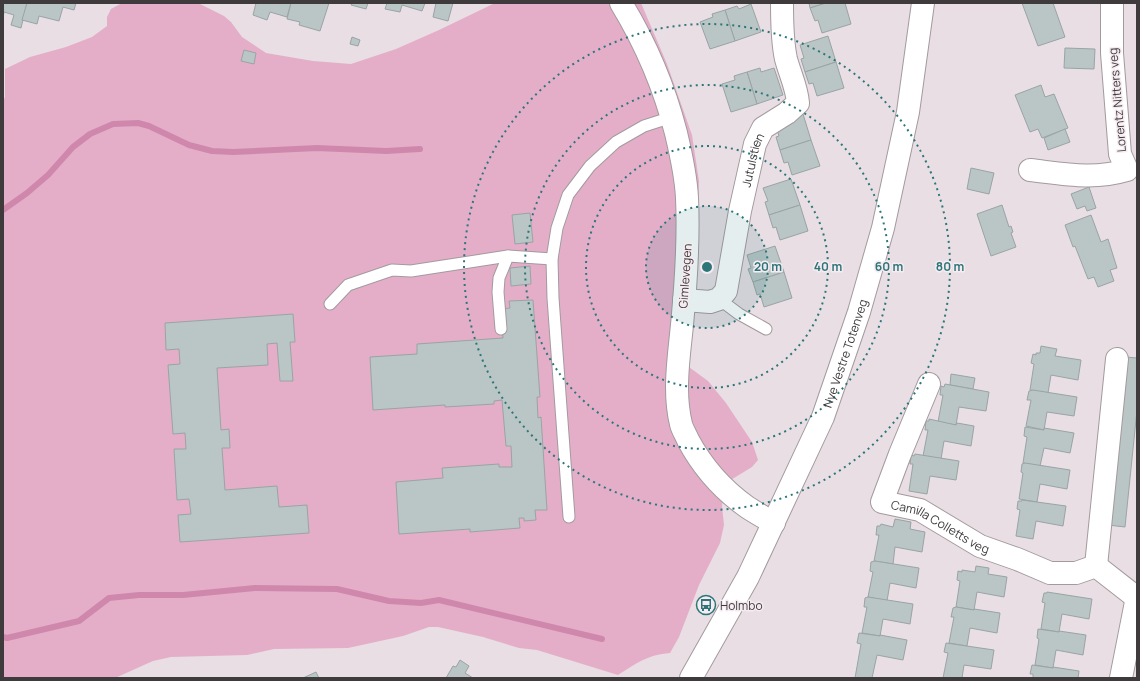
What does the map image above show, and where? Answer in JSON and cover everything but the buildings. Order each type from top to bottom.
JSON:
[{"type":"street","name":"Gimlevegen","points":[[621,3],[655,68],[666,96],[681,154],[687,197],[687,260],[678,357],[677,396],[681,425],[694,451],[710,473],[748,508],[774,522]]},
{"type":"street","name":"Jutulstien","points":[[719,299],[726,291],[729,279],[740,211],[755,144],[763,128],[787,113],[798,104],[798,93],[786,59],[782,3]]},
{"type":"street","name":"Nye Vestre Totenveg","points":[[691,678],[748,577],[823,417],[859,312],[883,228],[908,112],[923,3]]},
{"type":"street","name":"Lorentz Nitters veg","points":[[1030,170],[1086,176],[1132,174],[1120,154],[1112,53],[1112,3]]},
{"type":"street","points":[[684,300],[710,302],[719,299]]},
{"type":"street","points":[[1117,359],[1096,566],[1137,597],[1121,678]]},
{"type":"street","name":"Camilla Colletts veg","points":[[930,384],[900,454],[882,502],[920,510],[980,546],[1050,573],[1076,573],[1096,566]]},
{"type":"lane","points":[[569,517],[553,298],[552,259],[557,228],[568,195],[590,166],[616,142],[644,126],[672,117]]},
{"type":"lane","points":[[330,304],[348,285],[392,270],[411,271],[508,256],[552,259]]},
{"type":"lane","points":[[501,329],[498,292],[499,278],[508,256]]},
{"type":"lane","points":[[719,299],[739,314],[766,329]]},
{"type":"shaded area","points":[[122,3],[198,3],[224,16],[231,22],[242,37],[266,53],[313,61],[351,64],[396,49],[495,3],[641,3],[667,64],[692,135],[699,181],[697,246],[678,359],[708,381],[726,403],[752,442],[758,460],[752,467],[729,481],[723,488],[722,507],[724,525],[720,543],[699,585],[679,637],[670,653],[648,658],[618,675],[537,650],[519,648],[483,637],[438,627],[429,627],[403,636],[348,648],[274,649],[247,655],[171,657],[153,661],[115,678],[3,678],[3,102],[5,97],[5,69],[30,57],[66,47],[92,37],[107,26],[107,17],[111,9]]},
{"type":"waterway","points":[[3,210],[27,193],[48,175],[73,147],[90,134],[113,124],[138,123],[149,126],[189,145],[212,151],[233,152],[317,148],[386,151],[420,149]]},
{"type":"waterway","points":[[3,637],[7,638],[79,621],[109,598],[139,595],[183,595],[255,588],[337,589],[389,601],[421,603],[439,600],[602,639]]},
{"type":"place","name":"Holmbo","points":[[706,605]]}]
